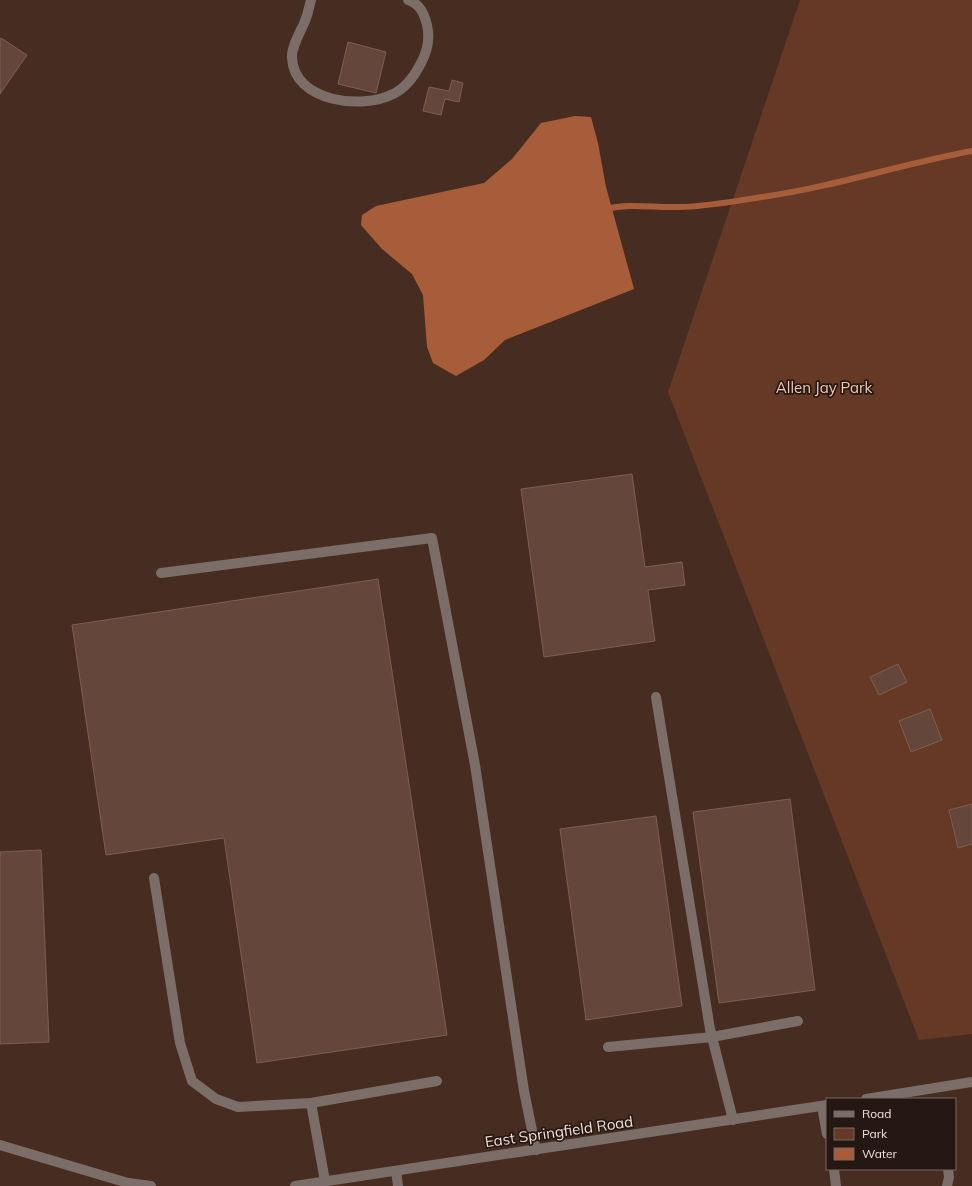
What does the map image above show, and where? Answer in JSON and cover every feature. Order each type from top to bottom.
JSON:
[{"type":"street","points":[[311,0],[306,19],[292,55],[293,70],[308,87],[322,97],[345,101],[375,101],[394,94],[414,77],[427,52],[428,30],[424,12],[413,2],[408,0]]},
{"type":"street","points":[[161,573],[432,538],[475,765],[524,1091],[536,1150]]},
{"type":"street","points":[[656,697],[712,1037],[733,1120]]},
{"type":"street","points":[[154,878],[180,1043],[192,1081],[216,1099],[238,1108],[311,1104],[437,1081]]},
{"type":"street","points":[[608,1047],[712,1037],[798,1021]]},
{"type":"street","points":[[872,1098],[972,1082]]},
{"type":"street","points":[[932,1088],[934,1098]]},
{"type":"street","points":[[311,1104],[325,1182]]},
{"type":"street","points":[[824,1106],[826,1125]]},
{"type":"street","name":"East Springfield Road","points":[[295,1186],[824,1106]]},
{"type":"street","points":[[0,1145],[128,1183],[152,1186]]},
{"type":"street","points":[[834,1170],[836,1186]]},
{"type":"street","points":[[947,1186],[949,1177],[948,1170]]},
{"type":"street","points":[[396,1171],[398,1186]]},
{"type":"green space","name":"Allen Jay Park","points":[[800,0],[972,0],[972,1034],[919,1040],[668,392]]},
{"type":"water","points":[[575,116],[591,117],[598,143],[606,187],[634,289],[505,340],[484,360],[456,376],[433,363],[427,347],[423,295],[412,274],[382,249],[361,225],[362,215],[376,206],[484,183],[512,159],[541,123]]},
{"type":"building","points":[[1,38],[27,55],[0,94],[0,40]]},
{"type":"building","points":[[348,42],[386,52],[376,93],[338,84]]},
{"type":"building","points":[[452,80],[463,83],[459,102],[445,99],[441,115],[423,111],[429,87],[449,91]]},
{"type":"building","points":[[632,474],[645,567],[682,562],[685,585],[648,590],[655,641],[544,657],[521,489]]},
{"type":"building","points":[[378,579],[447,1035],[257,1063],[224,838],[106,855],[72,625]]},
{"type":"building","points":[[898,664],[907,682],[879,695],[870,677]]},
{"type":"building","points":[[930,709],[942,740],[911,752],[899,721]]},
{"type":"building","points":[[790,799],[815,990],[719,1003],[693,812]]},
{"type":"building","points":[[972,804],[972,844],[958,848],[949,810]]},
{"type":"building","points":[[656,816],[682,1006],[586,1020],[560,829]]},
{"type":"building","points":[[41,850],[49,1042],[0,1044],[0,852]]},
{"type":"waterway","points":[[606,209],[624,206],[689,207],[720,204],[789,193],[972,151]]}]
